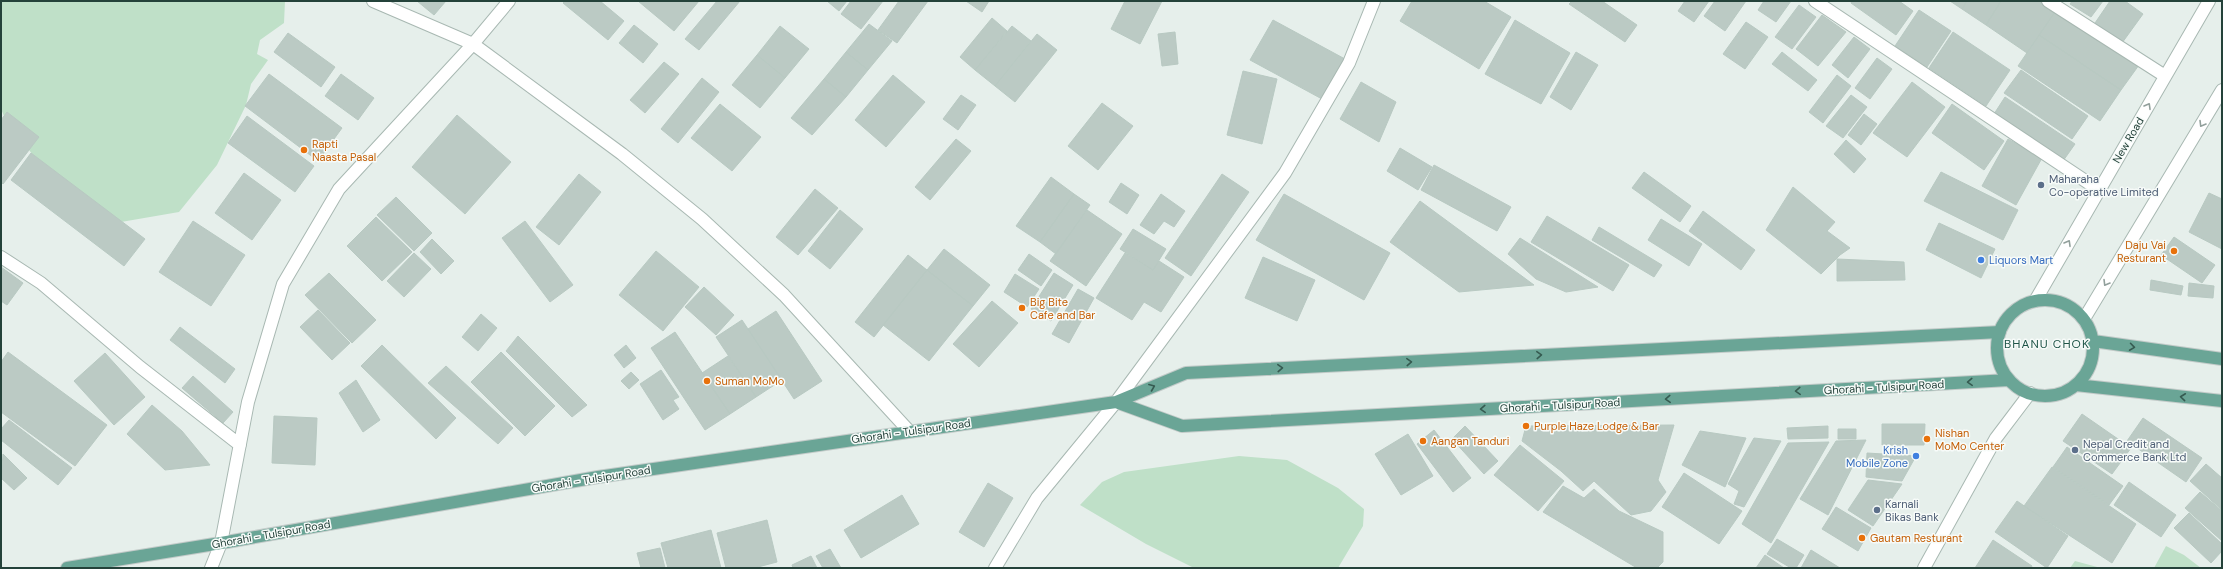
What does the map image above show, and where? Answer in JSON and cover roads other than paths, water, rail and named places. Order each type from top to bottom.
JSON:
[{"type":"main road","points":[[2053,300],[2071,306],[2084,319],[2093,341],[2093,358],[2087,373],[2076,385],[2062,393],[2046,396],[2030,393],[2009,380],[2000,365],[1997,349],[2000,332],[2013,312],[2035,301],[2053,300]]},
{"type":"main road","name":"Ghorahi - Tulsipur Road","points":[[66,568],[221,543],[598,477],[1116,402],[1186,373],[2000,332]]},
{"type":"main road","points":[[2093,341],[2222,359]]},
{"type":"main road","name":"Ghorahi - Tulsipur Road","points":[[1116,402],[1182,426],[2009,380]]},
{"type":"main road","points":[[2076,385],[2222,401]]},
{"type":"street","points":[[373,1],[473,44],[622,154],[702,220],[784,295],[909,431]]},
{"type":"street","points":[[211,568],[221,543],[248,402],[283,284],[339,188],[473,44],[509,1]]},
{"type":"street","points":[[995,568],[1037,498],[1116,402],[1285,173],[1349,63],[1374,1]]},
{"type":"street","points":[[1815,1],[2099,190]]},
{"type":"street","points":[[2048,1],[2165,76]]},
{"type":"street","name":"New Road","points":[[2035,301],[2209,1]]},
{"type":"street","points":[[2084,319],[2222,90]]},
{"type":"street","points":[[1,257],[41,283],[140,367],[240,445]]},
{"type":"street","points":[[1924,568],[1996,438],[2030,393]]},
{"type":"place","name":"Rapti Naasta Pasal","points":[[304,150]]},
{"type":"place","name":"Maharaha Co-operative Limited","points":[[2041,185]]},
{"type":"place","name":"Daju Vai Resturant","points":[[2174,251]]},
{"type":"place","name":"Liquors Mart","points":[[1981,260]]},
{"type":"place","name":"Big Bite Cafe and Bar","points":[[1022,308]]},
{"type":"place","name":"Suman MoMo","points":[[707,381]]},
{"type":"place","name":"Purple Haze Lodge & Bar","points":[[1526,426]]},
{"type":"place","name":"Nishan MoMo Center","points":[[1927,439]]},
{"type":"place","name":"Aangan Tanduri","points":[[1423,441]]},
{"type":"place","name":"Nepal Credit and Commerce Bank Ltd","points":[[2075,450]]},
{"type":"place","name":"Krish Mobile Zone","points":[[1916,456]]},
{"type":"place","name":"Karnali Bikas Bank","points":[[1877,510]]},
{"type":"place","name":"Gautam Resturant","points":[[1862,538]]},
{"type":"district","name":"BHANU CHOK","points":[[2047,344]]}]
